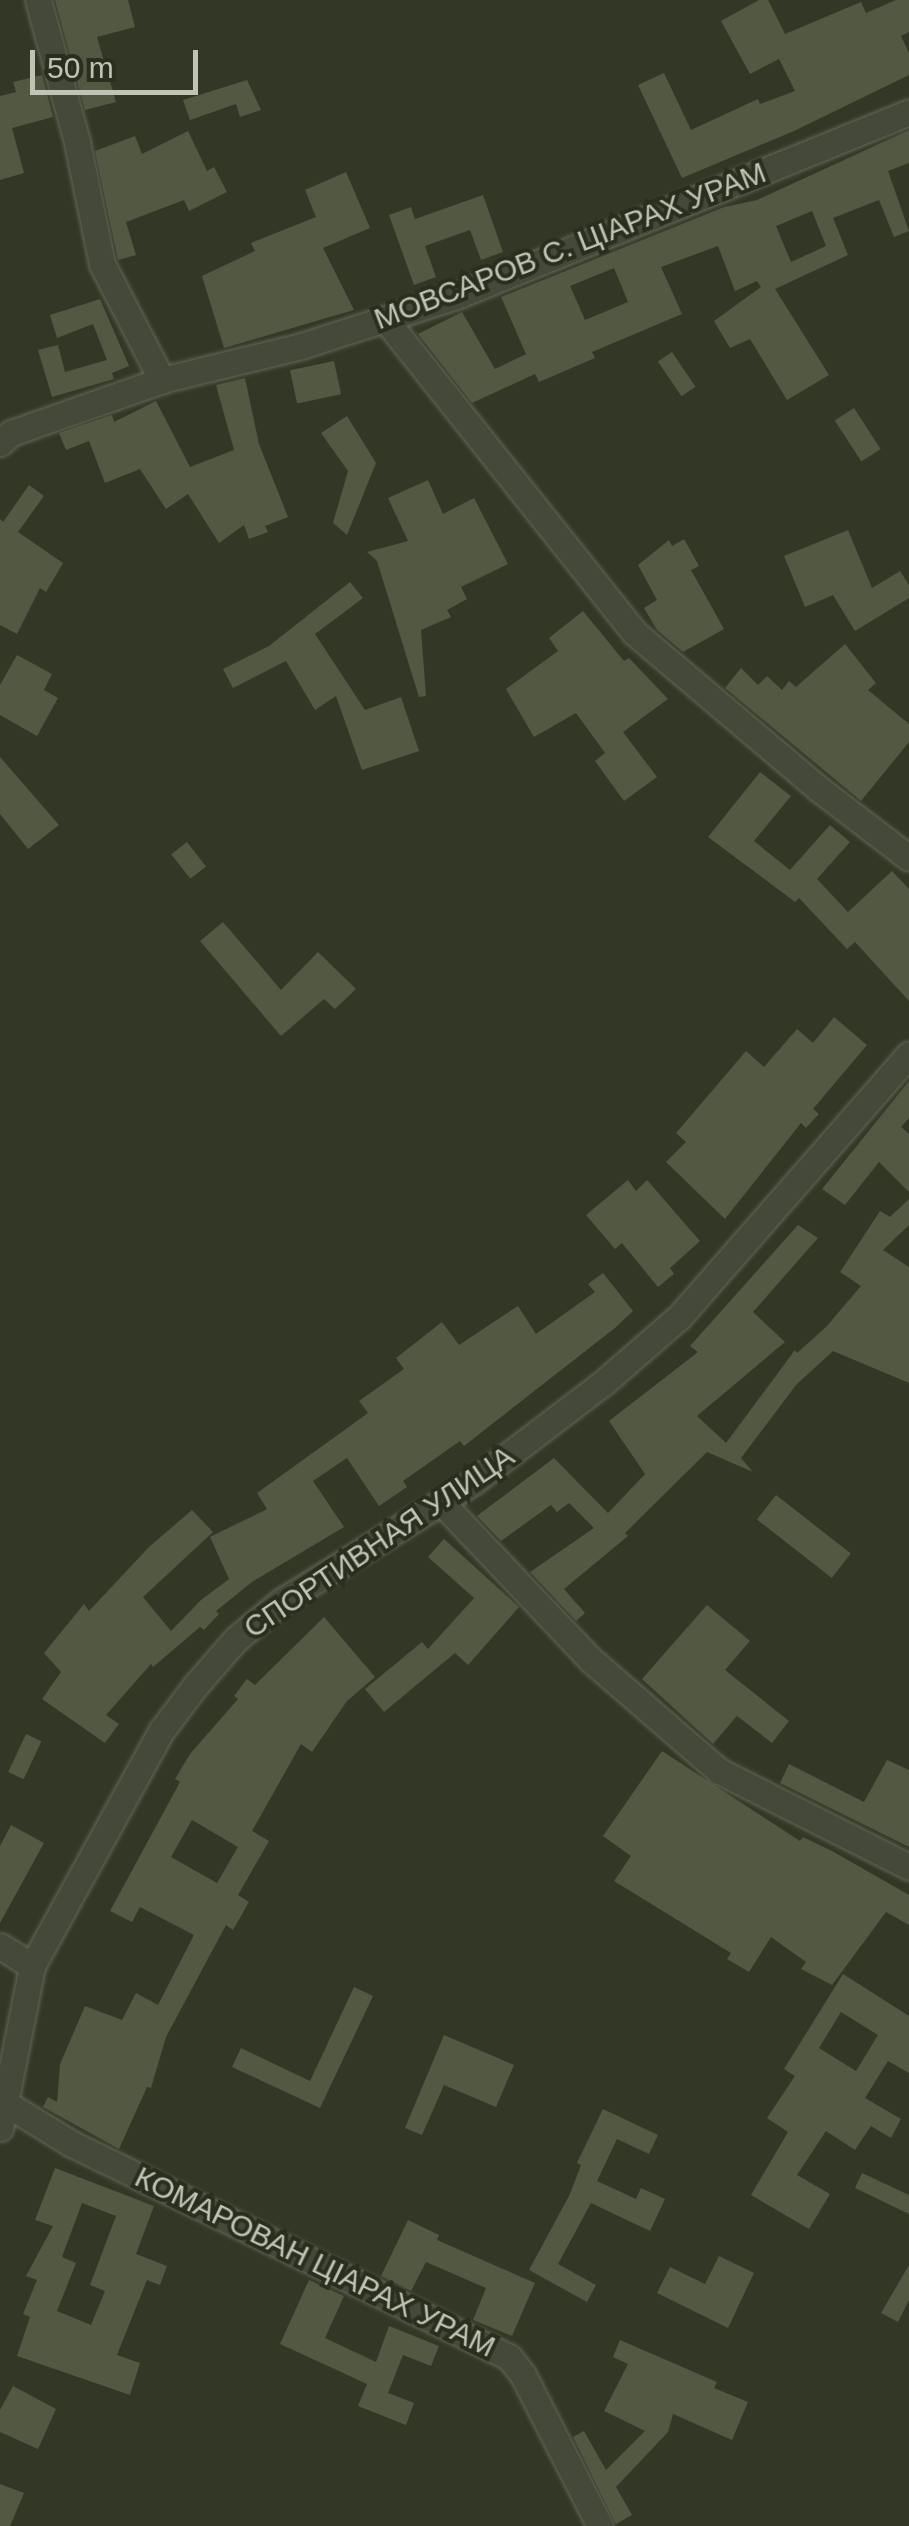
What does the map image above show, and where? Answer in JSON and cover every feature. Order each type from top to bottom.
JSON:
[{"type":"street","points":[[38,0],[78,142],[102,264],[162,380]]},
{"type":"street","name":"МОВСАРОВ С. ЦIАРАХ УРАМ","points":[[0,443],[11,433],[162,380],[301,346],[454,297],[909,112]]},
{"type":"street","points":[[385,319],[635,633],[819,789],[909,858]]},
{"type":"street","name":"СПОРТИВНАЯ УЛИЦА","points":[[2,2116],[32,1966],[162,1730],[236,1638],[282,1601],[442,1504],[603,1383],[679,1317],[909,1054]]},
{"type":"street","points":[[442,1504],[591,1660],[720,1771],[909,1867]]},
{"type":"street","points":[[0,1946],[32,1966]]},
{"type":"street","name":"КОМАРОВАН ЦIАРАХ УРАМ","points":[[2,2116],[72,2144],[508,2357],[523,2376],[600,2526]]},
{"type":"building","points":[[55,0],[128,0],[135,27],[97,37],[116,102],[85,110]]},
{"type":"building","points":[[759,0],[768,0],[785,34],[861,2],[866,13],[896,0],[909,0],[909,32],[901,36],[909,53],[909,75],[794,131],[682,178],[638,85],[664,73],[691,130],[758,99],[760,104],[795,91],[779,59],[750,74],[721,21]]},
{"type":"building","points":[[42,75],[53,117],[12,128],[24,173],[0,180],[0,96],[16,92],[13,82]]},
{"type":"building","points":[[247,80],[261,110],[240,117],[236,104],[190,120],[183,100]]},
{"type":"building","points":[[909,130],[909,163],[888,171],[909,231],[894,237],[879,200],[833,218],[848,255],[775,289],[829,375],[787,400],[750,339],[730,348],[714,321],[761,287],[757,281],[735,291],[718,246],[661,267],[682,314],[592,352],[595,358],[539,382],[535,374],[472,403],[418,334],[462,312],[495,369],[526,354],[501,297],[724,207],[757,200]],"holes":[[[812,211],[826,246],[791,262],[776,226]],[[614,268],[628,302],[585,320],[570,286]]]},
{"type":"building","points":[[188,131],[207,171],[214,167],[227,192],[189,211],[184,200],[126,222],[136,255],[118,260],[95,151],[135,136],[142,154]]},
{"type":"building","points":[[346,172],[370,228],[323,248],[354,310],[224,348],[202,276],[255,251],[251,243],[316,217],[305,190]]},
{"type":"building","points":[[483,195],[503,252],[481,260],[470,230],[425,246],[436,277],[414,285],[389,215],[411,207],[415,219]]},
{"type":"building","points":[[100,299],[129,366],[112,373],[114,379],[52,397],[38,350],[58,345],[65,372],[107,360],[93,324],[57,338],[50,315]]},
{"type":"building","points":[[672,352],[695,387],[681,396],[658,362]]},
{"type":"building","points":[[334,361],[341,394],[297,404],[290,370]]},
{"type":"building","points":[[245,378],[259,444],[288,517],[265,526],[268,532],[249,539],[244,525],[219,543],[188,494],[166,509],[140,469],[105,483],[89,441],[66,450],[59,433],[112,415],[114,422],[156,401],[190,467],[234,450],[216,385]]},
{"type":"building","points":[[854,408],[881,449],[861,462],[835,421]]},
{"type":"building","points":[[347,416],[376,463],[347,535],[333,523],[348,471],[321,433]]},
{"type":"building","points":[[428,480],[443,514],[474,498],[508,564],[461,587],[467,599],[447,610],[451,617],[421,630],[426,696],[419,697],[377,561],[367,552],[408,541],[388,498]]},
{"type":"building","points":[[29,485],[44,496],[18,532],[63,563],[46,592],[40,588],[17,634],[0,625],[0,519],[3,522]]},
{"type":"building","points":[[848,530],[872,588],[900,571],[909,585],[909,598],[855,631],[833,595],[805,607],[784,556]]},
{"type":"building","points":[[684,539],[699,566],[691,570],[724,629],[683,652],[657,630],[644,608],[657,600],[638,565],[669,540],[672,546]]},
{"type":"building","points":[[350,582],[363,598],[315,634],[365,710],[401,697],[419,751],[362,770],[336,696],[315,710],[286,661],[233,688],[223,669],[269,646]]},
{"type":"building","points":[[583,611],[624,661],[629,658],[668,699],[623,732],[657,777],[624,801],[595,761],[605,753],[576,713],[534,737],[506,689],[558,651],[549,638]]},
{"type":"building","points":[[845,644],[876,683],[868,690],[909,724],[909,742],[861,801],[725,688],[741,668],[758,685],[767,676],[782,690],[789,681],[796,687]]},
{"type":"building","points":[[17,655],[52,674],[44,690],[58,698],[37,736],[0,715],[0,685]]},
{"type":"building","points":[[0,757],[59,825],[28,849],[0,814]]},
{"type":"building","points":[[760,772],[791,796],[754,841],[790,870],[830,825],[850,842],[817,879],[848,912],[892,871],[909,889],[909,1001],[855,942],[847,949],[799,898],[795,902],[708,837]]},
{"type":"building","points":[[187,842],[206,866],[190,879],[171,854]]},
{"type":"building","points":[[223,922],[281,990],[318,952],[356,989],[335,1009],[324,999],[281,1036],[200,941]]},
{"type":"building","points":[[834,1017],[867,1045],[813,1109],[819,1114],[806,1128],[801,1123],[725,1219],[666,1162],[686,1142],[676,1133],[746,1051],[764,1067],[797,1029],[813,1043]]},
{"type":"building","points":[[909,1081],[909,1118],[901,1127],[909,1134],[909,1192],[879,1162],[845,1205],[822,1189]]},
{"type":"building","points":[[628,1180],[636,1191],[647,1180],[700,1241],[670,1268],[674,1274],[658,1287],[622,1243],[615,1249],[586,1215]]},
{"type":"building","points":[[909,1199],[909,1225],[883,1250],[909,1267],[909,1383],[833,1351],[796,1385],[741,1458],[753,1472],[707,1452],[625,1533],[628,1536],[564,1589],[585,1613],[576,1621],[530,1572],[594,1528],[569,1503],[557,1512],[551,1505],[501,1541],[477,1516],[554,1458],[608,1513],[645,1474],[609,1421],[698,1352],[690,1346],[798,1225],[818,1238],[753,1312],[785,1342],[697,1416],[726,1443],[795,1350],[797,1353],[826,1327],[861,1286],[840,1272],[880,1211],[890,1217]]},
{"type":"building","points":[[603,1273],[633,1311],[615,1328],[464,1446],[460,1441],[403,1481],[407,1487],[379,1506],[347,1458],[313,1481],[344,1527],[252,1582],[216,1611],[219,1614],[204,1630],[200,1627],[153,1667],[151,1664],[106,1715],[119,1724],[105,1743],[42,1699],[61,1672],[44,1653],[84,1604],[89,1611],[149,1547],[192,1510],[213,1532],[143,1597],[171,1631],[201,1600],[229,1579],[210,1537],[267,1509],[257,1493],[368,1413],[359,1401],[404,1369],[396,1358],[442,1322],[459,1345],[518,1306],[536,1334],[595,1292],[588,1284]]},
{"type":"building","points":[[776,1495],[851,1553],[832,1578],[757,1519]]},
{"type":"building","points":[[444,1539],[519,1607],[468,1665],[455,1653],[384,1712],[365,1689],[422,1642],[428,1649],[474,1598],[428,1557]]},
{"type":"building","points":[[707,1605],[750,1641],[725,1670],[789,1721],[772,1743],[737,1716],[713,1744],[642,1679]]},
{"type":"building","points":[[324,1617],[375,1677],[347,1701],[312,1752],[301,1744],[252,1831],[269,1841],[238,1895],[249,1902],[233,1930],[226,1925],[166,2037],[151,2088],[147,2087],[119,2149],[43,2107],[48,2097],[57,2102],[60,2064],[85,2006],[122,2020],[136,1993],[158,2005],[194,1935],[140,1907],[132,1922],[110,1911],[180,1782],[175,1779],[190,1754],[238,1699],[234,1696],[247,1679],[255,1685]],"holes":[[[192,1820],[238,1847],[217,1883],[171,1857]]]},
{"type":"building","points":[[26,1734],[41,1741],[24,1779],[8,1772]]},
{"type":"building","points":[[662,1751],[800,1841],[803,1837],[832,1851],[909,1895],[909,1925],[886,1912],[832,1985],[801,1969],[806,1962],[771,1937],[749,1972],[727,1959],[731,1953],[614,1881],[631,1856],[603,1836]]},
{"type":"building","points":[[887,1760],[909,1770],[909,1847],[780,1783],[789,1764],[864,1802]]},
{"type":"building","points":[[11,1825],[44,1843],[0,1923],[0,1846]]},
{"type":"building","points":[[843,1974],[909,2016],[909,2073],[888,2061],[865,2098],[901,2119],[891,2138],[871,2126],[855,2150],[826,2131],[797,2175],[830,2194],[809,2229],[751,2195],[788,2132],[767,2118],[795,2076],[784,2069]],"holes":[[[841,2012],[878,2035],[856,2071],[819,2048]]]},
{"type":"building","points":[[354,1987],[373,1996],[320,2108],[232,2067],[241,2048],[310,2081]]},
{"type":"building","points":[[444,2035],[514,2065],[496,2107],[444,2085],[422,2135],[405,2128]]},
{"type":"building","points":[[603,2109],[658,2135],[649,2154],[617,2139],[597,2181],[636,2199],[641,2188],[665,2199],[650,2231],[591,2203],[558,2264],[596,2285],[587,2302],[529,2270],[570,2194],[581,2165],[577,2163]]},
{"type":"building","points":[[55,2168],[154,2206],[136,2254],[167,2266],[160,2285],[147,2280],[117,2355],[140,2363],[130,2395],[17,2356],[30,2317],[23,2314],[37,2280],[26,2276],[53,2226],[35,2220]],"holes":[[[82,2203],[116,2216],[90,2285],[105,2291],[91,2325],[57,2311],[76,2263],[62,2257]]]},
{"type":"building","points":[[862,2173],[909,2195],[909,2214],[855,2188]]},
{"type":"building","points":[[408,2220],[439,2235],[437,2240],[535,2283],[512,2336],[473,2320],[486,2288],[426,2262],[411,2291],[381,2276]]},
{"type":"building","points":[[719,2256],[754,2273],[728,2328],[657,2293],[670,2267],[705,2284]]},
{"type":"building","points":[[909,2265],[909,2300],[898,2322],[881,2313]]},
{"type":"building","points":[[309,2280],[344,2296],[325,2338],[376,2362],[389,2326],[439,2346],[431,2366],[403,2355],[388,2393],[414,2403],[406,2425],[358,2406],[367,2384],[280,2344]]},
{"type":"building","points":[[620,2340],[717,2382],[714,2388],[748,2402],[732,2440],[673,2414],[668,2432],[616,2487],[632,2515],[616,2524],[573,2437],[584,2431],[606,2470],[645,2431],[604,2411],[628,2364],[613,2357]]},
{"type":"building","points":[[13,2386],[56,2409],[38,2449],[0,2432],[0,2410]]},
{"type":"building","points":[[0,2484],[24,2493],[10,2526],[0,2526]]}]
